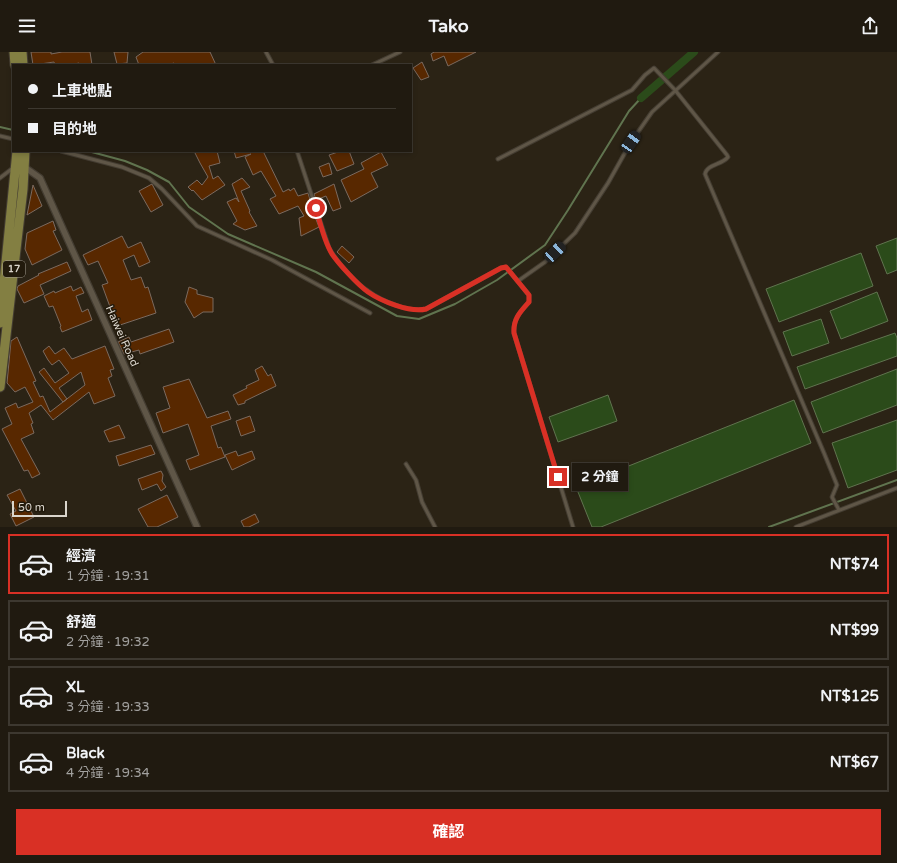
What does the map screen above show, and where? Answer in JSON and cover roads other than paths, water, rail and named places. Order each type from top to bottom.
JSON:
[{"type":"main road","points":[[14,52],[15,64]]},
{"type":"main road","points":[[22,52],[23,64]]},
{"type":"main road","name":"17","points":[[0,387],[11,294],[20,166],[17,152]]},
{"type":"main road","name":"17","points":[[0,323],[20,166],[25,152]]},
{"type":"street","name":"Haiwei Road","points":[[20,166],[40,178],[197,527]]},
{"type":"lane","points":[[266,52],[272,64]]},
{"type":"lane","points":[[374,64],[400,52]]},
{"type":"lane","points":[[518,281],[545,262],[575,233],[608,183],[631,142],[652,112],[673,89],[718,52]]},
{"type":"lane","points":[[498,159],[632,90],[645,75],[654,68],[728,157],[725,162],[706,169],[705,174],[837,485],[832,496],[839,510]]},
{"type":"lane","points":[[0,136],[12,139]]},
{"type":"lane","points":[[65,152],[122,167],[149,178],[162,189],[198,226],[272,260],[370,313]]},
{"type":"lane","points":[[296,152],[329,248],[333,255],[369,293],[401,308],[421,310],[426,309],[501,268],[506,267],[529,295],[529,302],[516,316],[514,333],[574,527]]},
{"type":"lane","points":[[0,178],[20,166]]},
{"type":"lane","points":[[406,464],[416,480],[422,502],[435,527]]},
{"type":"lane","points":[[796,527],[897,488]]},
{"type":"waterway","points":[[641,98],[694,52]]},
{"type":"waterway","points":[[92,152],[125,161],[147,170],[169,182],[189,207],[228,234],[316,272],[397,316],[419,319],[455,304],[497,280],[545,245],[629,111],[641,98]]},
{"type":"waterway","points":[[0,127],[12,130]]},
{"type":"waterway","points":[[769,527],[897,480]]}]
